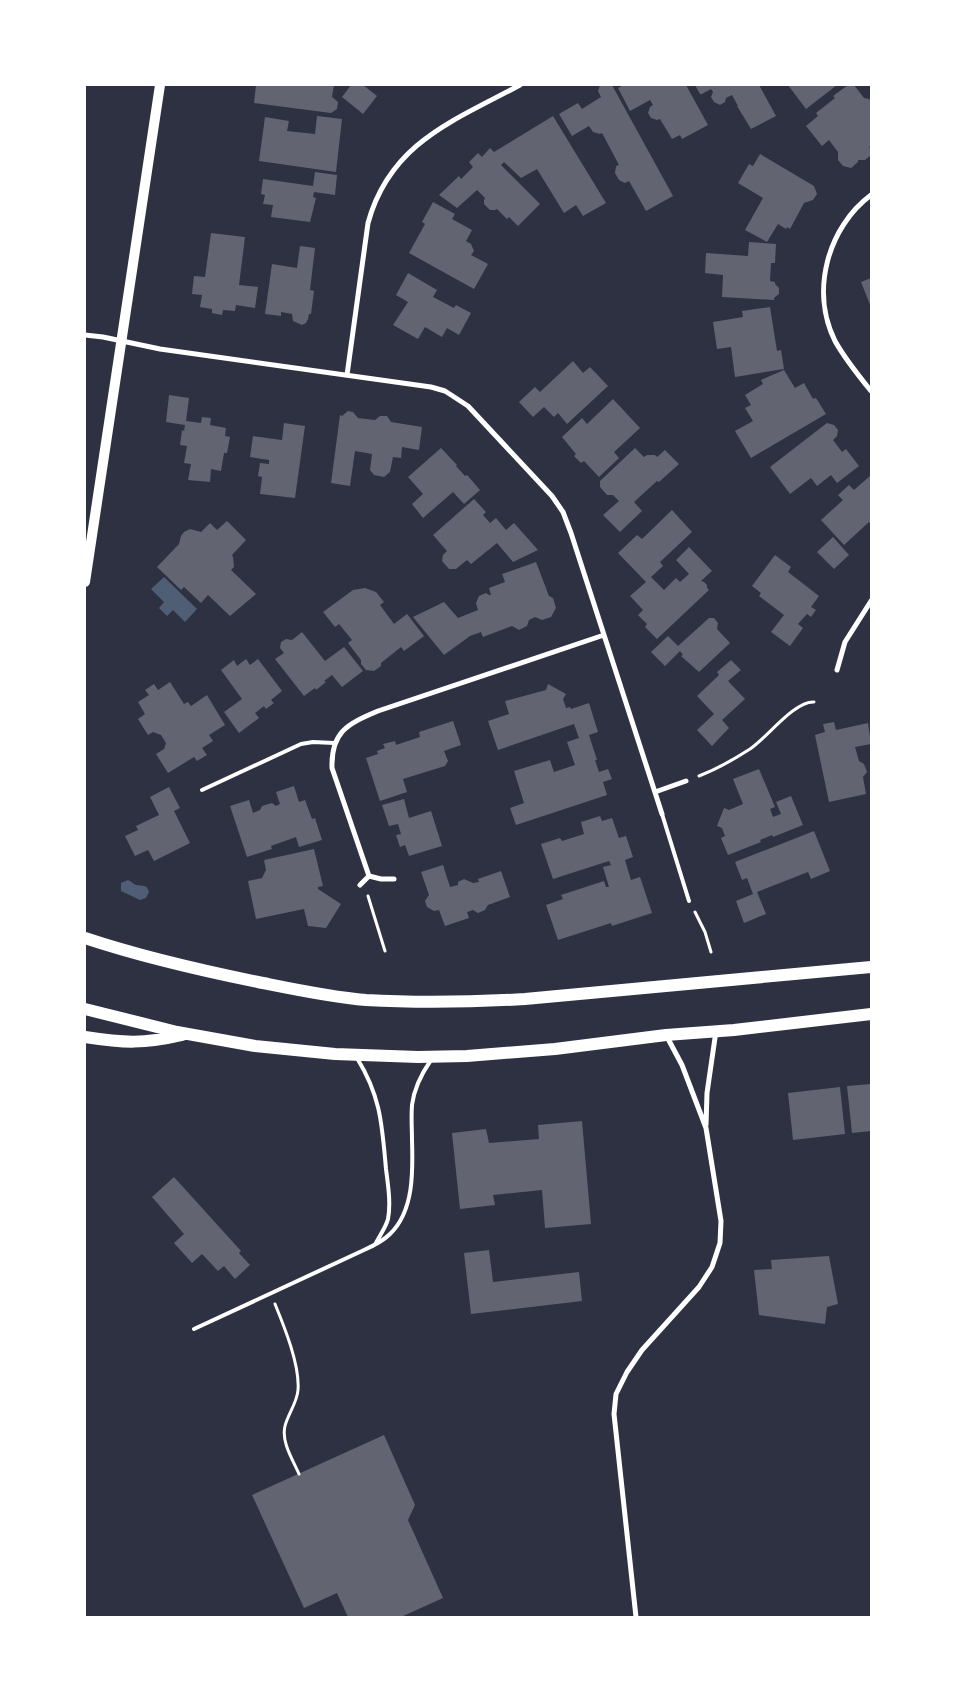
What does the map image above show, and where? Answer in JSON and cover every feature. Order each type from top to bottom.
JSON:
[{"type":"main road","points":[[85,582],[160,85]]},
{"type":"main road","points":[[85,938],[161,961],[278,986],[365,1000],[485,1001],[525,999],[871,967]]},
{"type":"main road","points":[[85,1008],[187,1034],[255,1046],[355,1055],[434,1056],[485,1055],[555,1049],[666,1035],[871,1014]]},
{"type":"main road","points":[[85,1037],[138,1043],[187,1034]]},
{"type":"street","points":[[347,375],[368,223],[373,203],[384,181],[398,163],[423,140],[520,85]]},
{"type":"street","points":[[871,195],[852,211],[842,226],[830,252],[824,282],[828,321],[834,339],[846,360],[871,391]]},
{"type":"street","points":[[85,335],[160,349],[431,387],[445,392],[468,406],[552,496],[563,512],[572,533],[662,814]]},
{"type":"street","points":[[837,670],[846,642],[871,601]]},
{"type":"street","points":[[367,878],[332,768],[334,743],[341,733],[353,723],[378,711],[604,635]]},
{"type":"street","points":[[655,792],[686,781]]},
{"type":"street","points":[[360,885],[367,878],[394,879]]},
{"type":"street","points":[[636,1617],[614,1414],[616,1394],[626,1372],[642,1350],[699,1287],[712,1267],[720,1243],[721,1221],[706,1128],[707,1093],[716,1031]]},
{"type":"street","points":[[666,1035],[682,1064],[706,1128]]},
{"type":"lane","points":[[202,790],[301,744],[315,742],[334,743]]},
{"type":"lane","points":[[662,814],[689,900]]},
{"type":"lane","points":[[355,1055],[377,1101],[389,1189],[388,1220],[374,1245]]},
{"type":"lane","points":[[194,1329],[374,1245],[390,1235],[405,1210],[410,1190],[413,1158],[412,1105],[420,1080],[434,1056]]},
{"type":"path","points":[[686,781],[733,760],[758,744],[796,708],[808,702],[814,702]]},
{"type":"path","points":[[367,878],[385,951]]},
{"type":"path","points":[[689,900],[705,932],[711,952]]},
{"type":"path","points":[[270,1294],[289,1339],[296,1374],[298,1389],[296,1400],[284,1427],[284,1436],[298,1474]]},
{"type":"water","points":[[164,577],[197,609],[185,622],[173,610],[167,616],[159,608],[164,602],[151,589]]},
{"type":"water","points":[[128,880],[134,884],[147,887],[149,892],[146,898],[140,900],[121,891],[121,883]]},
{"type":"building","points":[[256,85],[334,85],[332,97],[338,102],[337,109],[331,113],[254,103]]},
{"type":"building","points":[[351,85],[363,85],[377,96],[363,114],[342,97]]},
{"type":"building","points":[[600,85],[612,85],[673,196],[646,211],[629,181],[625,183],[619,180],[615,173],[616,166],[619,165],[602,133],[593,132],[589,126],[572,136],[559,114],[578,103],[582,109],[601,97],[598,91]]},
{"type":"building","points":[[624,85],[686,85],[708,125],[682,139],[680,135],[672,139],[660,119],[651,118],[648,113],[653,105],[650,100],[630,111],[618,88]]},
{"type":"building","points":[[695,85],[759,85],[776,116],[751,129],[732,95],[726,98],[725,102],[720,105],[714,102],[711,97],[713,92],[711,89],[700,94]]},
{"type":"building","points":[[788,85],[837,85],[806,109]]},
{"type":"building","points":[[848,85],[854,85],[864,98],[871,101],[870,156],[865,160],[858,160],[851,168],[843,166],[838,160],[838,152],[829,140],[822,146],[806,126],[818,116],[816,113],[835,98],[833,96]]},
{"type":"building","points":[[317,116],[342,119],[336,172],[259,161],[265,117],[289,121],[287,131],[315,134]]},
{"type":"building","points":[[553,116],[606,203],[583,216],[576,205],[564,213],[537,169],[521,178],[504,162],[501,165],[540,204],[518,226],[497,209],[490,210],[484,204],[485,198],[477,190],[457,208],[439,195],[459,176],[461,179],[473,167],[469,162],[478,153],[482,157],[490,148],[494,152]]},
{"type":"building","points":[[760,154],[814,186],[817,194],[813,200],[804,203],[790,229],[787,227],[786,229],[778,224],[767,242],[745,230],[763,198],[738,183],[749,164],[753,166]]},
{"type":"building","points":[[315,172],[337,175],[335,195],[314,192],[313,197],[316,198],[310,222],[271,217],[273,205],[263,204],[265,195],[261,194],[263,179],[313,186]]},
{"type":"building","points":[[433,202],[455,214],[452,219],[472,230],[466,241],[471,244],[474,251],[471,255],[488,264],[474,289],[409,253],[425,224],[422,222]]},
{"type":"building","points":[[211,233],[245,237],[239,285],[258,287],[255,308],[236,305],[235,311],[223,310],[222,315],[212,313],[212,309],[200,307],[202,295],[192,294],[194,276],[205,277]]},
{"type":"building","points":[[749,242],[776,244],[775,263],[771,263],[770,281],[775,282],[779,288],[779,294],[774,300],[722,297],[723,275],[705,273],[706,253],[748,256]]},
{"type":"building","points":[[300,246],[315,248],[310,290],[314,291],[311,314],[309,314],[306,323],[302,325],[293,321],[292,314],[281,312],[281,316],[265,314],[272,264],[297,268]]},
{"type":"building","points":[[408,273],[437,290],[433,297],[454,308],[456,305],[471,313],[459,335],[447,328],[442,337],[425,327],[418,339],[393,325],[408,302],[396,295]]},
{"type":"building","points":[[871,278],[871,307],[861,282]]},
{"type":"building","points":[[770,307],[777,351],[781,350],[784,369],[735,377],[731,347],[717,349],[713,322],[743,317],[742,311]]},
{"type":"building","points":[[573,361],[583,373],[590,367],[608,386],[567,424],[558,413],[554,417],[544,407],[533,417],[519,402],[535,387],[540,392]]},
{"type":"building","points":[[784,370],[795,388],[804,383],[813,399],[816,398],[826,414],[751,458],[735,431],[753,421],[745,408],[751,405],[745,395],[763,384],[761,380]]},
{"type":"building","points":[[169,395],[189,398],[186,421],[201,423],[202,417],[211,418],[210,425],[226,428],[225,436],[230,437],[227,453],[224,453],[221,471],[211,469],[210,482],[188,480],[191,464],[184,463],[187,446],[180,445],[182,430],[184,431],[185,425],[166,422]]},
{"type":"building","points":[[613,399],[640,428],[614,452],[619,458],[599,477],[584,461],[581,463],[574,456],[576,454],[562,437],[582,418],[587,424]]},
{"type":"building","points":[[348,411],[353,412],[358,418],[375,420],[380,416],[387,416],[391,422],[422,427],[419,450],[402,447],[401,458],[393,457],[390,472],[384,477],[374,475],[370,470],[372,454],[355,451],[350,486],[331,483],[340,415],[342,416]]},
{"type":"building","points":[[284,423],[305,426],[295,498],[260,494],[262,477],[258,476],[260,463],[269,464],[269,460],[250,457],[253,436],[282,440]]},
{"type":"building","points":[[827,423],[834,425],[838,430],[837,436],[833,440],[842,452],[846,449],[859,466],[837,483],[831,475],[817,486],[811,478],[790,494],[770,467]]},
{"type":"building","points":[[441,448],[480,490],[464,504],[453,492],[423,518],[412,504],[423,494],[408,477]]},
{"type":"building","points":[[635,448],[644,457],[655,455],[657,457],[665,450],[679,464],[634,502],[642,511],[620,532],[603,515],[619,501],[613,495],[607,495],[600,487],[600,481]]},
{"type":"building","points":[[871,475],[871,525],[869,522],[844,545],[821,520],[843,500],[838,495],[849,485],[854,490]]},
{"type":"building","points":[[474,499],[486,512],[483,515],[490,523],[496,518],[506,530],[514,523],[538,550],[513,562],[497,543],[471,564],[467,560],[456,569],[449,569],[442,561],[443,555],[447,551],[433,535]]},
{"type":"building","points":[[672,510],[692,532],[660,562],[663,566],[651,577],[664,590],[676,578],[680,582],[689,574],[676,560],[689,547],[712,571],[701,581],[707,585],[709,590],[657,639],[645,627],[647,624],[638,615],[643,610],[630,596],[646,582],[618,553],[637,535],[642,539]]},
{"type":"building","points":[[227,521],[246,540],[232,555],[234,567],[231,570],[256,594],[230,616],[208,595],[201,603],[184,587],[181,590],[157,567],[179,544],[184,532],[190,529],[201,532],[210,523],[217,530]]},
{"type":"building","points":[[833,537],[849,555],[834,569],[817,552]]},
{"type":"building","points":[[775,555],[791,567],[788,572],[819,596],[811,607],[816,610],[811,617],[807,614],[798,624],[803,628],[790,646],[771,632],[784,615],[759,596],[761,593],[752,586]]},
{"type":"building","points":[[536,562],[549,596],[553,598],[556,608],[551,617],[542,620],[535,617],[529,620],[527,626],[519,630],[512,626],[483,637],[481,632],[470,636],[444,655],[413,617],[444,602],[458,618],[478,610],[476,603],[479,596],[486,593],[491,595],[489,588],[505,582],[502,574]]},
{"type":"building","points":[[365,588],[376,592],[384,602],[380,605],[394,624],[407,614],[424,636],[404,651],[401,647],[374,671],[366,670],[348,643],[352,640],[339,624],[335,627],[323,612],[353,590]]},
{"type":"building","points":[[709,618],[714,618],[718,623],[717,629],[730,643],[699,672],[681,656],[683,655],[680,651],[665,666],[651,652],[668,636],[678,646]]},
{"type":"building","points":[[302,632],[325,661],[344,647],[363,671],[342,687],[332,675],[316,690],[315,688],[304,696],[275,659],[284,653],[280,648],[281,642],[286,639],[292,640]]},
{"type":"building","points":[[246,659],[250,665],[258,659],[282,691],[271,700],[274,703],[266,709],[264,706],[255,713],[259,718],[239,733],[224,712],[242,699],[221,670],[234,660],[237,666]]},
{"type":"building","points":[[731,660],[741,670],[728,681],[745,699],[722,720],[729,728],[712,746],[697,730],[714,714],[697,696],[719,675],[717,672]]},
{"type":"building","points":[[170,682],[184,704],[188,702],[191,706],[207,695],[225,725],[209,735],[213,741],[202,748],[207,755],[197,761],[194,757],[168,773],[156,754],[164,749],[166,743],[161,735],[153,732],[148,735],[138,719],[145,714],[138,702],[149,695],[145,690],[154,684],[158,690]]},
{"type":"building","points":[[548,684],[566,694],[563,699],[566,708],[570,707],[571,709],[589,703],[598,732],[589,735],[597,760],[595,760],[599,772],[608,769],[612,779],[603,782],[607,795],[516,825],[510,808],[524,803],[514,771],[550,760],[554,772],[575,765],[567,742],[579,738],[574,724],[498,750],[488,721],[509,714],[505,701],[546,690]]},
{"type":"building","points":[[453,721],[461,745],[444,751],[448,761],[445,766],[403,779],[407,792],[380,801],[366,758],[378,754],[377,751],[385,748],[383,744],[395,741],[396,745],[420,737],[419,732]]},
{"type":"building","points":[[834,722],[836,730],[868,723],[871,744],[855,747],[859,761],[864,764],[867,772],[863,777],[866,794],[829,802],[815,735],[825,732],[823,724]]},
{"type":"building","points":[[759,769],[775,807],[770,809],[773,817],[781,814],[776,802],[791,796],[803,825],[773,837],[772,835],[760,840],[761,842],[728,855],[721,838],[725,836],[722,828],[717,826],[724,808],[729,810],[743,804],[733,779]]},
{"type":"building","points":[[294,786],[299,802],[305,800],[312,819],[315,818],[322,840],[299,847],[296,837],[271,846],[272,849],[247,857],[230,806],[249,800],[253,813],[260,810],[262,806],[272,803],[276,806],[280,804],[276,792]]},
{"type":"building","points":[[169,787],[180,808],[174,811],[190,843],[154,861],[148,850],[135,856],[125,836],[138,830],[136,826],[159,815],[150,797]]},
{"type":"building","points":[[404,799],[409,818],[431,811],[442,846],[409,856],[405,845],[400,847],[396,835],[401,834],[398,824],[389,826],[382,805]]},
{"type":"building","points":[[600,816],[602,821],[612,818],[619,838],[626,836],[633,857],[625,860],[631,880],[640,877],[652,913],[612,926],[611,923],[558,940],[546,905],[563,899],[561,895],[604,881],[606,887],[609,887],[603,867],[611,865],[609,861],[553,879],[541,844],[560,838],[562,841],[584,834],[581,822]]},
{"type":"building","points":[[814,831],[830,871],[811,879],[808,872],[757,892],[766,914],[744,923],[736,901],[753,894],[747,878],[742,880],[735,862]]},
{"type":"building","points":[[314,849],[323,886],[318,887],[318,889],[341,904],[326,928],[308,926],[304,909],[256,919],[248,881],[262,878],[266,870],[264,860]]},
{"type":"building","points":[[443,865],[450,887],[458,885],[458,882],[464,879],[473,883],[479,882],[478,879],[501,871],[510,897],[488,905],[485,910],[478,913],[473,910],[467,912],[469,918],[445,926],[439,910],[434,911],[427,907],[425,901],[429,895],[421,872]]},
{"type":"building","points":[[871,1084],[871,1131],[852,1133],[847,1086]]},
{"type":"building","points":[[840,1087],[845,1134],[793,1140],[788,1093]]},
{"type":"building","points":[[582,1121],[591,1224],[545,1228],[542,1190],[493,1195],[495,1205],[460,1209],[452,1133],[486,1129],[489,1143],[539,1139],[538,1125]]},
{"type":"building","points":[[174,1177],[241,1251],[239,1253],[250,1265],[235,1279],[224,1266],[218,1271],[202,1254],[192,1263],[174,1243],[184,1234],[152,1197]]},
{"type":"building","points":[[489,1250],[493,1282],[579,1272],[582,1301],[471,1314],[464,1253]]},
{"type":"building","points":[[829,1256],[838,1304],[827,1307],[825,1324],[759,1315],[754,1270],[772,1269],[771,1260]]},
{"type":"building","points":[[384,1435],[415,1505],[408,1520],[443,1598],[401,1617],[348,1617],[337,1593],[304,1608],[252,1495]]}]
